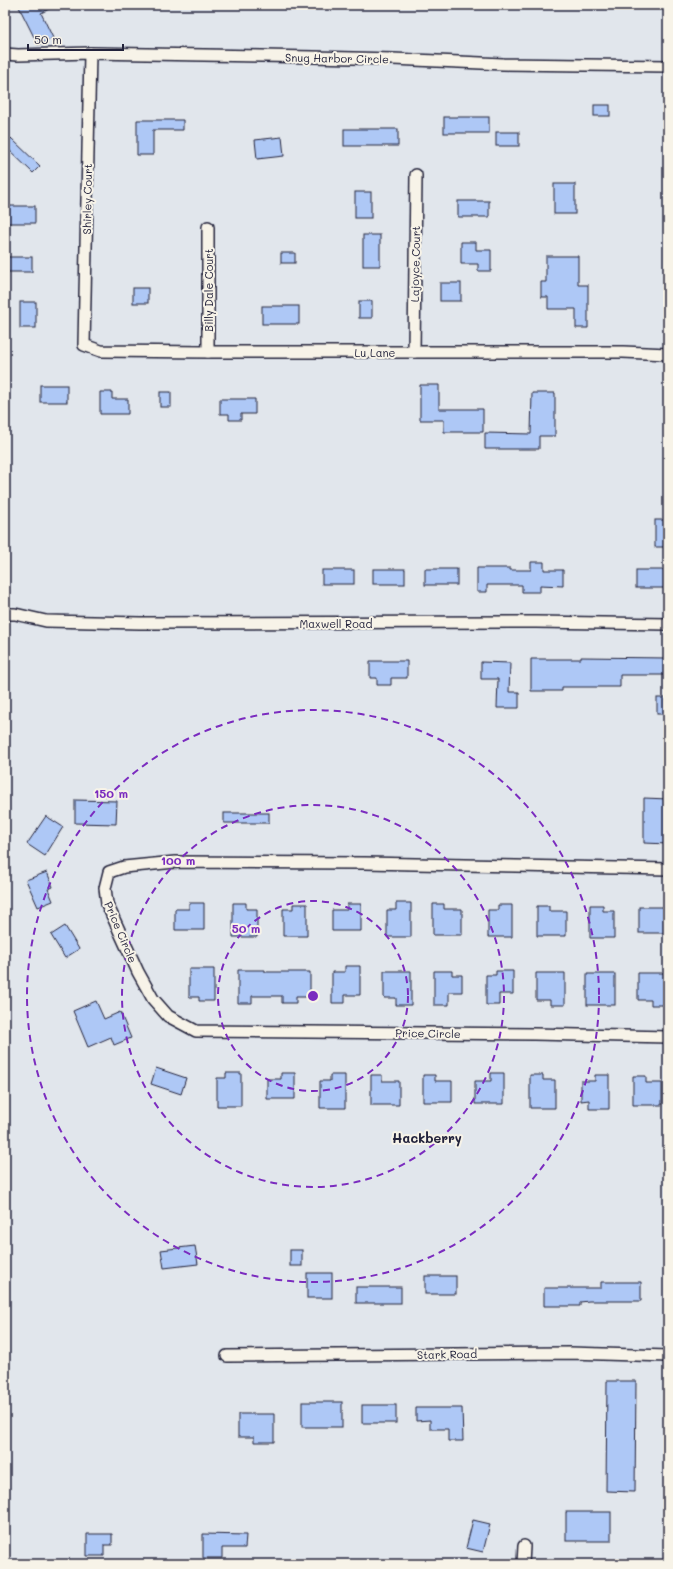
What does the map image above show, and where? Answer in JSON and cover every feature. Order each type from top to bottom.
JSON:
[{"type":"street","name":"Snug Harbor Circle","points":[[5,54],[90,53],[378,58],[503,64],[668,66]]},
{"type":"street","name":"Shirley Court","points":[[84,345],[90,53]]},
{"type":"street","name":"Lajoyce Court","points":[[414,352],[416,175]]},
{"type":"street","name":"Billy Dale Court","points":[[208,227],[208,352]]},
{"type":"street","name":"Lu Lane","points":[[84,345],[101,351],[623,352],[668,354]]},
{"type":"street","name":"Maxwell Road","points":[[5,614],[16,614],[46,621],[140,623],[536,622],[668,624]]},
{"type":"street","name":"Price Circle","points":[[668,869],[365,863],[175,862],[124,867],[109,872],[105,888],[107,904],[138,972],[153,999],[168,1016],[196,1031],[534,1034],[668,1037]]},
{"type":"street","name":"Stark Road","points":[[227,1356],[570,1353],[668,1356]]},
{"type":"street","points":[[523,1564],[524,1546]]},
{"type":"building","points":[[18,5],[57,5],[41,13],[53,38],[38,45]]},
{"type":"building","points":[[594,105],[610,105],[610,116],[594,116]]},
{"type":"building","points":[[444,117],[489,117],[489,133],[444,133]]},
{"type":"building","points":[[137,120],[183,120],[183,130],[153,130],[153,155],[137,155]]},
{"type":"building","points":[[344,129],[398,129],[398,146],[344,146]]},
{"type":"building","points":[[496,132],[519,132],[519,146],[496,146]]},
{"type":"building","points":[[282,137],[284,156],[257,159],[255,140]]},
{"type":"building","points":[[11,138],[40,166],[33,173],[5,146]]},
{"type":"building","points":[[554,184],[575,184],[575,214],[554,214]]},
{"type":"building","points":[[355,192],[371,192],[371,218],[355,218]]},
{"type":"building","points":[[458,201],[489,201],[489,217],[458,217]]},
{"type":"building","points":[[5,206],[35,206],[35,223],[5,223]]},
{"type":"building","points":[[363,235],[380,235],[380,266],[363,266]]},
{"type":"building","points":[[461,242],[476,242],[476,250],[491,250],[491,271],[478,271],[478,264],[461,264]]},
{"type":"building","points":[[281,253],[295,253],[295,263],[281,263]]},
{"type":"building","points":[[546,256],[578,256],[578,285],[588,285],[588,328],[576,328],[576,309],[548,309],[548,297],[541,297],[541,282],[546,282]]},
{"type":"building","points":[[5,257],[32,257],[32,272],[5,272]]},
{"type":"building","points":[[440,283],[461,283],[461,301],[440,301]]},
{"type":"building","points":[[133,288],[148,288],[148,303],[133,303]]},
{"type":"building","points":[[359,301],[372,301],[372,318],[359,318]]},
{"type":"building","points":[[20,302],[36,302],[36,328],[20,328]]},
{"type":"building","points":[[262,306],[299,306],[299,324],[262,324]]},
{"type":"building","points":[[40,385],[67,385],[67,402],[40,402]]},
{"type":"building","points":[[420,385],[439,385],[439,409],[483,409],[483,432],[444,432],[444,420],[420,420]]},
{"type":"building","points":[[100,392],[112,392],[112,399],[128,399],[128,414],[100,414]]},
{"type":"building","points":[[160,392],[171,392],[171,407],[160,407]]},
{"type":"building","points":[[532,393],[555,393],[555,436],[539,436],[539,449],[485,449],[485,433],[531,434]]},
{"type":"building","points":[[220,399],[255,399],[255,414],[241,414],[241,420],[229,420],[229,414],[220,414]]},
{"type":"building","points":[[655,520],[668,520],[668,547],[655,547]]},
{"type":"building","points":[[531,562],[544,562],[544,570],[563,570],[563,586],[540,585],[540,592],[522,592],[522,585],[487,585],[487,592],[477,592],[477,568],[510,568],[510,570],[531,570]]},
{"type":"building","points":[[373,569],[405,569],[405,584],[373,584]]},
{"type":"building","points":[[425,569],[457,569],[457,585],[425,585]]},
{"type":"building","points":[[322,570],[354,570],[354,584],[322,584]]},
{"type":"building","points":[[636,570],[668,570],[668,588],[636,588]]},
{"type":"building","points":[[581,657],[667,658],[667,675],[620,675],[620,687],[562,687],[562,691],[531,691],[531,659],[581,659]]},
{"type":"building","points":[[370,661],[407,661],[407,678],[391,678],[391,685],[377,685],[377,678],[370,678]]},
{"type":"building","points":[[481,662],[510,663],[509,692],[519,692],[519,708],[497,708],[498,679],[481,679]]},
{"type":"building","points":[[657,698],[668,698],[668,714],[657,714]]},
{"type":"building","points":[[644,798],[668,799],[668,844],[644,843]]},
{"type":"building","points":[[75,800],[117,801],[116,824],[75,823]]},
{"type":"building","points":[[224,813],[269,813],[269,823],[224,823]]},
{"type":"building","points":[[46,816],[63,827],[45,856],[27,844]]},
{"type":"building","points":[[47,872],[53,887],[48,889],[53,901],[38,907],[26,880]]},
{"type":"building","points":[[189,903],[204,903],[204,930],[175,930],[175,909],[189,909]]},
{"type":"building","points":[[233,903],[246,903],[246,909],[257,909],[257,937],[233,937]]},
{"type":"building","points":[[396,903],[411,903],[411,937],[387,937],[387,910],[396,910]]},
{"type":"building","points":[[293,904],[307,904],[307,936],[283,936],[283,909],[293,909]]},
{"type":"building","points":[[347,904],[361,904],[361,931],[332,931],[332,910],[347,910]]},
{"type":"building","points":[[433,904],[444,904],[444,909],[462,909],[462,935],[433,935]]},
{"type":"building","points":[[498,905],[512,905],[512,937],[488,937],[488,910],[498,910]]},
{"type":"building","points":[[590,905],[603,905],[603,911],[614,911],[614,938],[590,938]]},
{"type":"building","points":[[537,906],[549,906],[549,911],[566,911],[566,936],[537,936]]},
{"type":"building","points":[[639,907],[668,907],[668,933],[639,933]]},
{"type":"building","points":[[65,926],[79,949],[65,958],[51,935]]},
{"type":"building","points":[[345,966],[360,966],[360,995],[345,995],[345,1003],[332,1003],[332,972],[345,972]]},
{"type":"building","points":[[189,969],[214,969],[214,1001],[199,1001],[199,997],[189,997]]},
{"type":"building","points":[[238,970],[265,970],[265,972],[310,972],[310,997],[296,997],[296,1003],[282,1003],[282,996],[252,996],[252,1003],[238,1003]]},
{"type":"building","points":[[384,971],[411,971],[411,1005],[396,1005],[396,998],[384,998]]},
{"type":"building","points":[[434,971],[452,971],[452,975],[462,975],[462,992],[449,992],[449,1005],[434,1005]]},
{"type":"building","points":[[496,971],[513,971],[513,994],[499,994],[499,1005],[486,1005],[486,975],[496,975]]},
{"type":"building","points":[[536,973],[565,973],[565,1005],[550,1005],[550,1000],[536,1000]]},
{"type":"building","points":[[638,973],[666,973],[666,1005],[651,1005],[651,1000],[638,1000]]},
{"type":"building","points":[[587,974],[615,974],[615,1005],[587,1005]]},
{"type":"building","points":[[96,1001],[104,1019],[120,1012],[131,1038],[114,1045],[111,1037],[88,1047],[73,1011]]},
{"type":"building","points":[[156,1068],[186,1078],[181,1094],[151,1084]]},
{"type":"building","points":[[226,1073],[241,1073],[241,1106],[217,1106],[217,1078],[226,1078]]},
{"type":"building","points":[[281,1073],[295,1073],[295,1099],[267,1099],[267,1079],[281,1079]]},
{"type":"building","points":[[491,1073],[504,1073],[504,1104],[475,1104],[475,1081],[491,1081]]},
{"type":"building","points":[[330,1075],[345,1075],[345,1108],[320,1108],[320,1081],[330,1081]]},
{"type":"building","points":[[371,1075],[382,1075],[382,1081],[399,1081],[399,1105],[371,1105]]},
{"type":"building","points":[[423,1075],[435,1075],[435,1081],[452,1081],[452,1102],[423,1102]]},
{"type":"building","points":[[530,1075],[543,1075],[543,1080],[555,1080],[555,1108],[530,1108]]},
{"type":"building","points":[[595,1075],[609,1075],[609,1109],[589,1109],[589,1100],[581,1101],[581,1081],[595,1081]]},
{"type":"building","points":[[633,1076],[646,1076],[646,1083],[662,1083],[662,1105],[633,1105]]},
{"type":"building","points":[[195,1246],[198,1264],[164,1268],[161,1250]]},
{"type":"building","points":[[290,1250],[302,1250],[302,1266],[290,1266]]},
{"type":"building","points":[[307,1273],[332,1273],[332,1298],[307,1298]]},
{"type":"building","points":[[425,1276],[456,1276],[456,1294],[425,1294]]},
{"type":"building","points":[[601,1282],[641,1282],[641,1301],[589,1301],[580,1302],[580,1306],[544,1306],[544,1288],[601,1288]]},
{"type":"building","points":[[356,1287],[401,1287],[401,1303],[356,1303]]},
{"type":"building","points":[[607,1381],[636,1381],[635,1492],[606,1491]]},
{"type":"building","points":[[302,1402],[342,1402],[342,1427],[302,1427]]},
{"type":"building","points":[[362,1405],[396,1405],[396,1423],[362,1423]]},
{"type":"building","points":[[416,1408],[462,1408],[463,1441],[448,1441],[448,1429],[430,1429],[430,1420],[416,1421]]},
{"type":"building","points":[[238,1414],[274,1414],[274,1442],[254,1442],[254,1437],[238,1437]]},
{"type":"building","points":[[566,1512],[611,1512],[611,1541],[566,1541]]},
{"type":"building","points":[[473,1520],[490,1524],[483,1552],[466,1548]]},
{"type":"building","points":[[87,1534],[112,1534],[112,1545],[104,1545],[104,1556],[87,1556]]},
{"type":"building","points":[[203,1534],[246,1535],[245,1548],[222,1548],[222,1558],[203,1558]]},
{"type":"district","name":"Hackberry","points":[[427,1137]]}]
